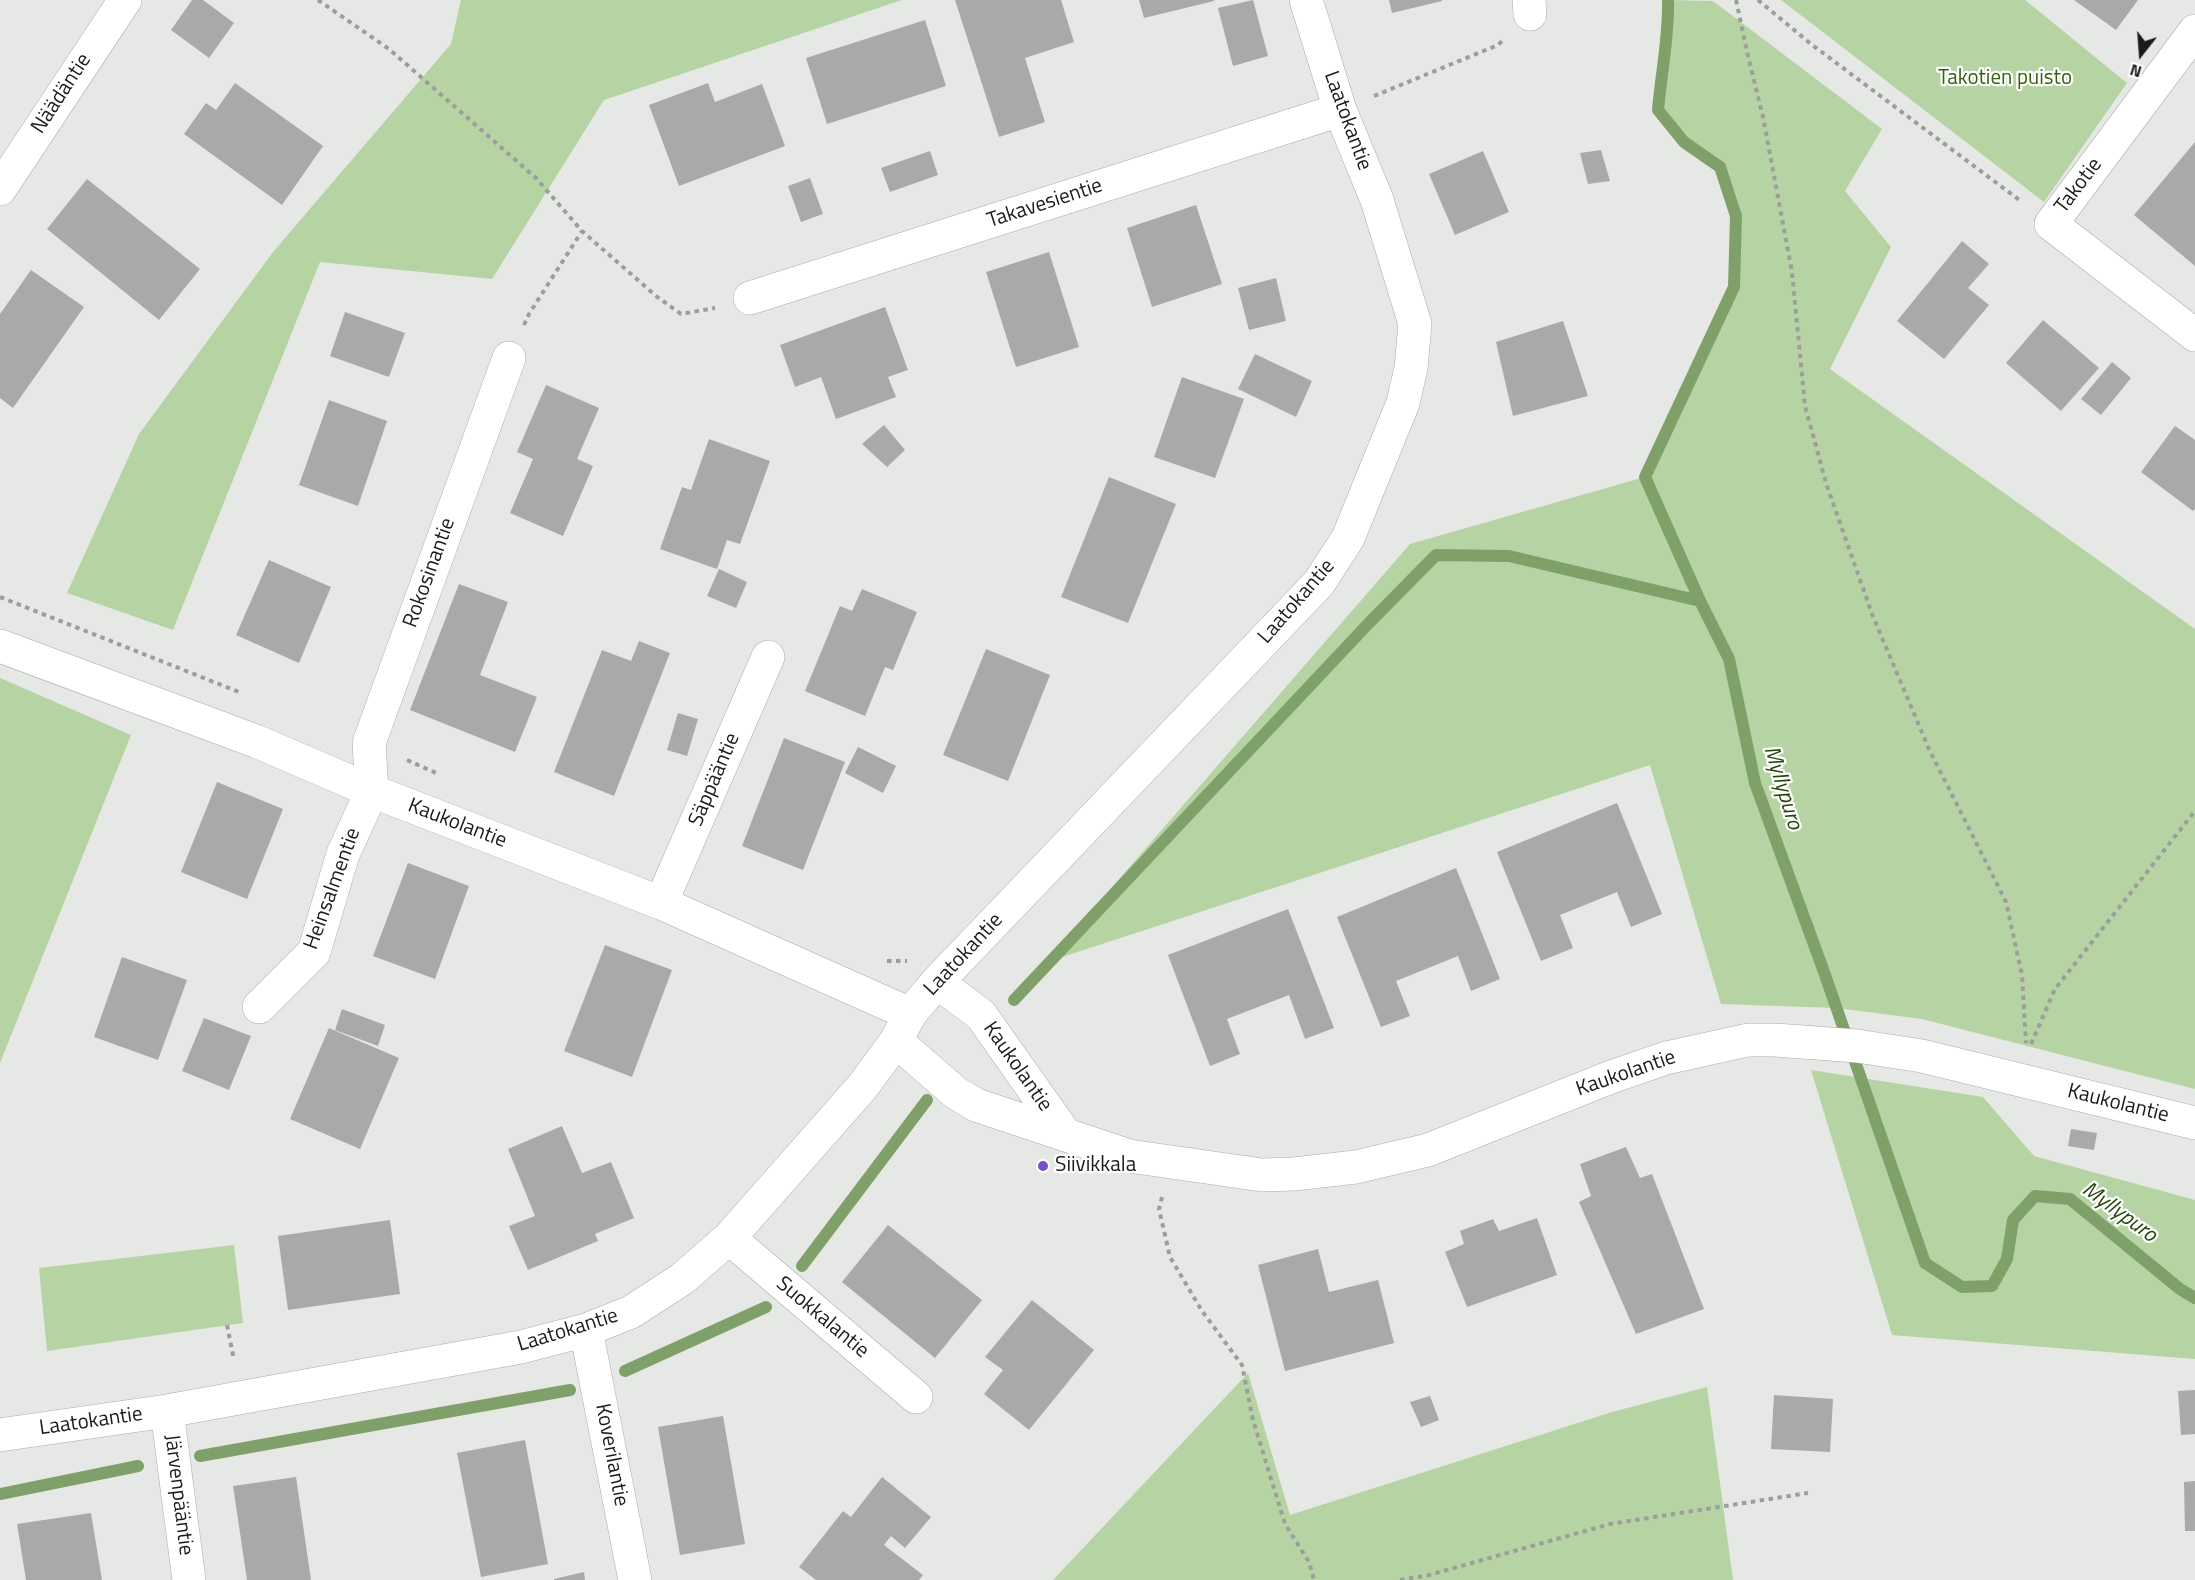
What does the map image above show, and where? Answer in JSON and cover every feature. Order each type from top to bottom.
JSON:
[{"type":"street","name":"Näädäntie","points":[[0,189],[124,0]]},
{"type":"street","name":"Laatokantie","points":[[0,1435],[166,1411],[521,1347],[586,1330],[632,1312],[682,1279],[729,1238],[863,1086],[937,982],[1319,583],[1348,538],[1403,403],[1411,368],[1415,324],[1377,200],[1340,110],[1306,0]]},
{"type":"street","name":"Takotie","points":[[2195,31],[2051,224],[2195,335]]},
{"type":"street","name":"Takavesientie","points":[[750,298],[1340,110]]},
{"type":"street","name":"Rokosinantie","points":[[372,791],[369,743],[509,358]]},
{"type":"street","name":"Kaukolantie","points":[[0,646],[258,742],[372,791],[661,903],[903,1028],[956,1093],[976,1105],[1129,1156],[1262,1175],[1356,1167],[1428,1150],[1611,1077],[1666,1058],[1748,1040],[1802,1041],[1857,1046],[1922,1056],[2195,1123]]},
{"type":"street","name":"Säppääntie","points":[[661,903],[768,657]]},
{"type":"street","name":"Heinsalmentie","points":[[259,1007],[314,952],[343,854],[372,791]]},
{"type":"street","name":"Kaukolantie","points":[[937,982],[981,1014],[1065,1134]]},
{"type":"street","name":"Suokkalantie","points":[[729,1238],[916,1397]]},
{"type":"street","name":"Koverilantie","points":[[586,1330],[635,1580]]},
{"type":"street","name":"Järvenpääntie","points":[[166,1411],[189,1580]]},
{"type":"path","points":[[318,0],[388,49],[536,178],[582,231],[656,296],[681,314],[704,311],[750,298]]},
{"type":"path","points":[[1737,0],[1763,117],[1792,272],[1805,406],[1826,483],[1872,614],[1929,749],[2006,902],[2022,975],[2027,1053],[2055,989],[2195,812]]},
{"type":"path","points":[[1758,0],[1821,51],[2051,224]]},
{"type":"path","points":[[1340,110],[1498,45],[1529,7]]},
{"type":"path","points":[[509,358],[529,314],[582,231]]},
{"type":"path","points":[[1174,1162],[1159,1209],[1170,1257],[1202,1311],[1242,1365],[1253,1420],[1284,1524],[1308,1562],[1314,1580]]},
{"type":"path","points":[[1400,1580],[1430,1578],[1610,1524],[1808,1493]]},
{"type":"green space","points":[[461,0],[902,0],[604,100],[492,279],[320,262],[173,630],[67,593],[139,434],[273,252],[451,44]]},
{"type":"green space","points":[[1668,0],[1713,1],[1882,129],[1845,191],[1891,247],[1830,369],[2195,629],[2195,1089],[1922,1019],[1836,1008],[1721,1004],[1650,765],[1047,962],[1410,544],[1645,477],[1734,286],[1736,216],[1720,167],[1684,142],[1658,110],[1666,42]]},
{"type":"green space","name":"Takotien puisto","points":[[1781,0],[2025,0],[2127,83],[2044,202]]},
{"type":"green space","points":[[0,678],[131,735],[0,1063]]},
{"type":"green space","points":[[1811,1070],[1983,1097],[2034,1156],[2195,1200],[2195,1359],[1892,1335]]},
{"type":"green space","points":[[234,1245],[243,1323],[47,1351],[39,1268]]},
{"type":"green space","points":[[1248,1373],[1290,1515],[1612,1412],[1707,1387],[1733,1580],[1053,1580]]},
{"type":"building","points":[[192,0],[203,0],[234,23],[209,58],[171,30]]},
{"type":"building","points":[[955,0],[1061,0],[1074,42],[1025,58],[1045,122],[999,137]]},
{"type":"building","points":[[1139,0],[1214,0],[1214,1],[1144,18]]},
{"type":"building","points":[[1253,0],[1268,56],[1233,66],[1218,8]]},
{"type":"building","points":[[1389,0],[1442,0],[1442,1],[1392,13]]},
{"type":"building","points":[[2074,0],[2138,0],[2116,30]]},
{"type":"building","points":[[925,20],[946,86],[827,124],[806,58]]},
{"type":"building","points":[[235,83],[323,146],[282,205],[184,134],[206,103],[216,110]]},
{"type":"building","points":[[708,83],[715,102],[762,84],[785,146],[679,186],[649,105]]},
{"type":"building","points":[[2195,142],[2195,266],[2134,215]]},
{"type":"building","points":[[1601,150],[1610,181],[1588,184],[1580,153]]},
{"type":"building","points":[[930,151],[938,175],[890,192],[881,168]]},
{"type":"building","points":[[1483,151],[1509,212],[1455,235],[1429,174]]},
{"type":"building","points":[[810,178],[823,214],[801,222],[788,186]]},
{"type":"building","points":[[87,179],[200,269],[159,320],[47,229]]},
{"type":"building","points":[[1196,205],[1222,284],[1152,307],[1127,228]]},
{"type":"building","points":[[1962,241],[1989,264],[1968,288],[1989,305],[1944,359],[1897,321]]},
{"type":"building","points":[[1049,252],[1079,347],[1016,367],[986,272]]},
{"type":"building","points":[[31,270],[84,307],[13,408],[0,398],[0,314]]},
{"type":"building","points":[[1276,278],[1286,321],[1249,330],[1238,288]]},
{"type":"building","points":[[885,307],[908,370],[888,377],[896,397],[836,419],[821,377],[795,387],[780,345]]},
{"type":"building","points":[[345,312],[405,333],[389,377],[330,356]]},
{"type":"building","points":[[2043,320],[2099,368],[2061,411],[2006,363]]},
{"type":"building","points":[[1563,321],[1588,396],[1513,416],[1496,342]]},
{"type":"building","points":[[1255,354],[1312,381],[1296,417],[1238,389]]},
{"type":"building","points":[[2112,362],[2131,378],[2101,415],[2081,399]]},
{"type":"building","points":[[1182,377],[1244,399],[1215,478],[1154,457]]},
{"type":"building","points":[[546,385],[599,408],[577,459],[593,466],[563,536],[510,513],[533,459],[517,452]]},
{"type":"building","points":[[329,400],[387,421],[358,506],[299,485]]},
{"type":"building","points":[[884,425],[905,450],[887,467],[862,444]]},
{"type":"building","points":[[2175,426],[2195,440],[2195,509],[2193,511],[2141,472]]},
{"type":"building","points":[[709,439],[770,461],[740,544],[727,540],[717,569],[660,549],[682,487],[691,490]]},
{"type":"building","points":[[1109,477],[1176,504],[1128,623],[1061,597]]},
{"type":"building","points":[[269,560],[331,587],[299,663],[236,635]]},
{"type":"building","points":[[719,569],[747,582],[736,608],[707,596]]},
{"type":"building","points":[[459,584],[508,602],[480,675],[537,697],[515,752],[410,710]]},
{"type":"building","points":[[862,589],[917,612],[893,670],[885,667],[865,716],[805,691],[840,606],[852,611]]},
{"type":"building","points":[[639,641],[670,653],[614,796],[554,772],[602,650],[631,661]]},
{"type":"building","points":[[986,649],[1050,675],[1008,781],[943,755]]},
{"type":"building","points":[[678,713],[698,719],[687,756],[667,750]]},
{"type":"building","points":[[784,738],[845,762],[803,870],[742,846]]},
{"type":"building","points":[[858,747],[896,766],[883,793],[845,773]]},
{"type":"building","points":[[217,782],[283,809],[247,899],[181,872]]},
{"type":"building","points":[[1617,803],[1662,914],[1631,927],[1617,892],[1560,915],[1573,948],[1541,961],[1497,852]]},
{"type":"building","points":[[408,863],[469,886],[435,979],[373,956]]},
{"type":"building","points":[[1456,868],[1500,979],[1471,991],[1458,956],[1396,981],[1410,1016],[1381,1027],[1337,917]]},
{"type":"building","points":[[1288,909],[1334,1028],[1305,1039],[1289,995],[1227,1019],[1240,1054],[1210,1066],[1168,955]]},
{"type":"building","points":[[605,945],[672,970],[632,1077],[564,1051]]},
{"type":"building","points":[[122,957],[187,980],[158,1060],[94,1037]]},
{"type":"building","points":[[342,1009],[385,1025],[378,1046],[335,1030]]},
{"type":"building","points":[[204,1018],[251,1036],[229,1090],[182,1071]]},
{"type":"building","points":[[329,1028],[399,1058],[360,1149],[290,1119]]},
{"type":"building","points":[[562,1126],[582,1173],[611,1162],[634,1218],[595,1234],[598,1241],[528,1270],[509,1226],[535,1216],[508,1149]]},
{"type":"building","points":[[2071,1129],[2097,1133],[2094,1150],[2068,1146]]},
{"type":"building","points":[[1626,1147],[1640,1178],[1652,1174],[1704,1309],[1636,1334],[1579,1202],[1591,1196],[1580,1164]]},
{"type":"building","points":[[1537,1218],[1557,1275],[1467,1307],[1445,1252],[1464,1244],[1460,1231],[1493,1219],[1499,1231]]},
{"type":"building","points":[[390,1220],[400,1294],[288,1310],[278,1236]]},
{"type":"building","points":[[888,1225],[982,1300],[935,1358],[842,1282]]},
{"type":"building","points":[[1318,1249],[1329,1292],[1378,1280],[1394,1343],[1285,1371],[1258,1265]]},
{"type":"building","points":[[1032,1300],[1094,1350],[1029,1430],[984,1394],[1003,1370],[985,1357]]},
{"type":"building","points":[[2195,1390],[2195,1434],[2181,1435],[2178,1391]]},
{"type":"building","points":[[1774,1395],[1833,1399],[1830,1452],[1771,1449]]},
{"type":"building","points":[[1430,1396],[1439,1420],[1421,1427],[1410,1402]]},
{"type":"building","points":[[723,1416],[745,1544],[680,1555],[658,1427]]},
{"type":"building","points":[[525,1440],[548,1564],[481,1577],[457,1453]]},
{"type":"building","points":[[296,1477],[311,1580],[247,1580],[233,1486]]},
{"type":"building","points":[[882,1477],[931,1517],[905,1548],[891,1536],[884,1545],[923,1575],[919,1580],[816,1580],[799,1567],[843,1511],[851,1517]]},
{"type":"building","points":[[2195,1481],[2195,1531],[2185,1531],[2184,1482]]},
{"type":"building","points":[[91,1513],[102,1580],[26,1580],[17,1524]]},
{"type":"building","points":[[584,1572],[585,1580],[554,1580],[554,1579]]},
{"type":"waterway","name":"Myllypuro","points":[[1668,0],[1666,42],[1658,110],[1684,142],[1720,167],[1736,216],[1734,287],[1645,477],[1700,601],[1729,659],[1755,783],[1824,972],[1925,1263],[1962,1287],[1992,1286],[2007,1259],[2013,1220],[2035,1196],[2070,1199],[2180,1289],[2195,1298]]},
{"type":"waterway","points":[[1014,1000],[1368,624],[1436,555],[1509,556],[1700,601]]},
{"type":"waterway","points":[[802,1266],[927,1100]]},
{"type":"waterway","points":[[625,1371],[766,1307]]},
{"type":"waterway","points":[[200,1456],[570,1390]]},
{"type":"waterway","points":[[0,1494],[138,1466]]},
{"type":"place","name":"Siivikkala","points":[[1043,1166]]}]
